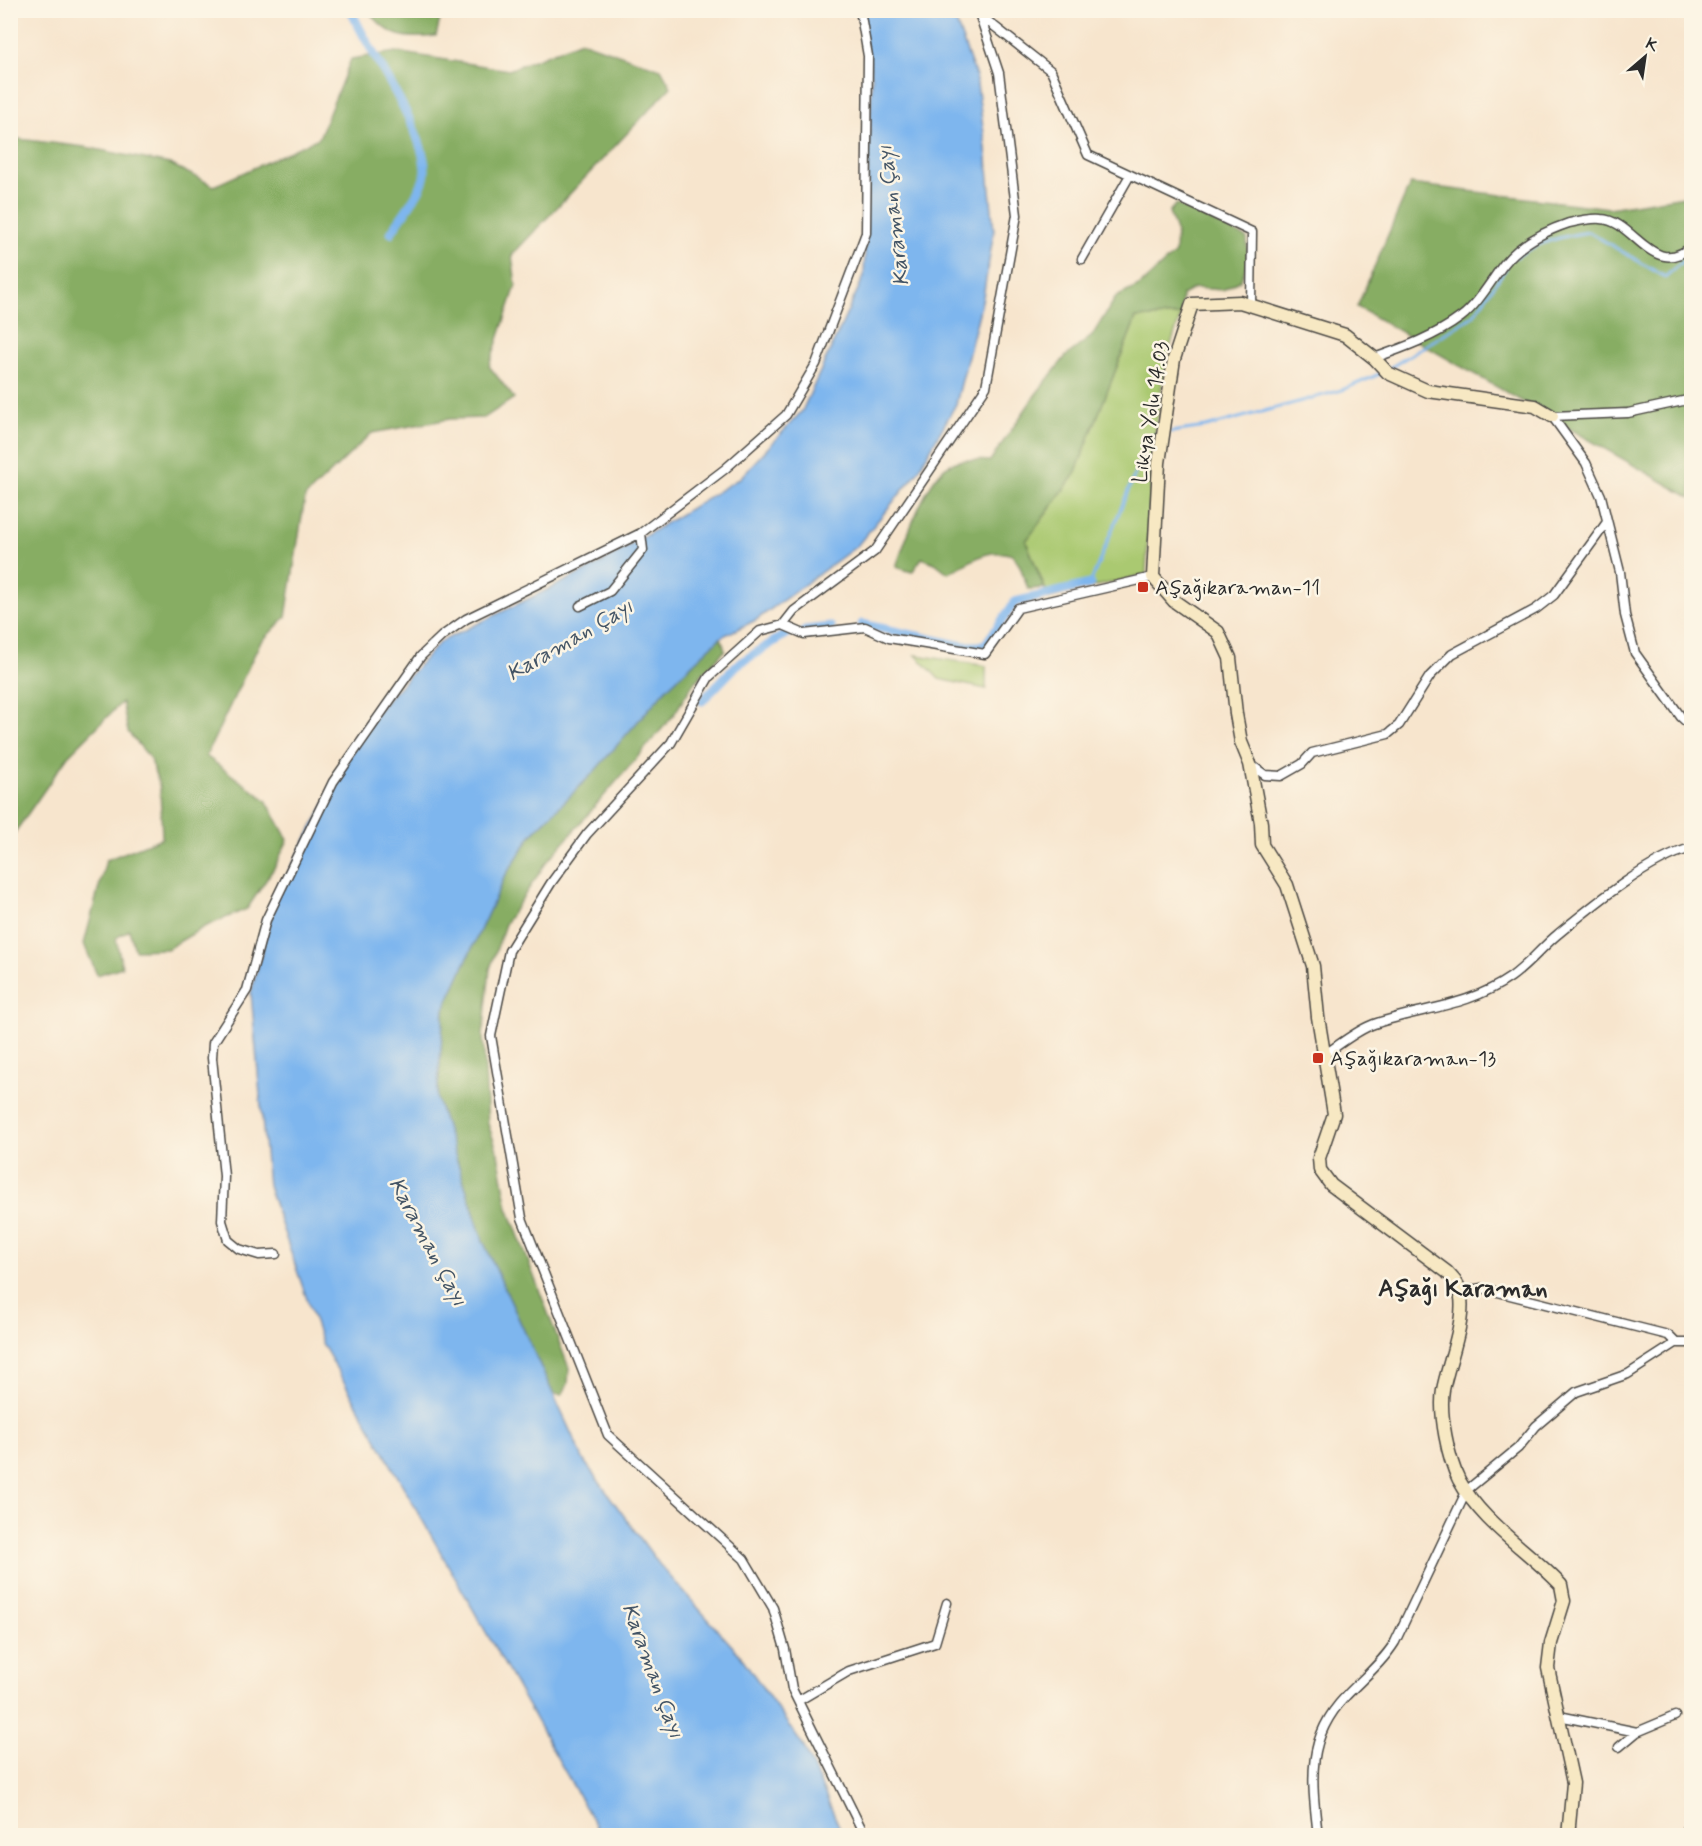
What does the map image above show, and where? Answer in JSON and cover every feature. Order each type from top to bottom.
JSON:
[{"type":"street","points":[[276,1254],[259,1255],[239,1249],[228,1240],[222,1221],[224,1176],[212,1058],[213,1043],[247,990],[266,920],[333,782],[421,656],[442,636],[466,619],[641,533],[725,469],[786,415],[816,364],[866,233],[868,56],[860,10]]},
{"type":"street","points":[[979,13],[1051,71],[1088,155],[1252,232],[1251,306]]},
{"type":"street","points":[[865,1836],[792,1689],[785,1649],[773,1608],[744,1559],[608,1435],[522,1218],[491,1036],[509,951],[551,883],[587,834],[671,743],[709,677],[760,632],[783,625],[794,611],[874,551],[986,387],[1017,215],[999,73],[979,13]]},
{"type":"street","points":[[1082,259],[1130,175]]},
{"type":"street","points":[[1374,358],[1418,340],[1461,317],[1476,303],[1504,263],[1521,246],[1570,223],[1602,218],[1628,232],[1651,251],[1663,257],[1678,254],[1692,246]]},
{"type":"street","name":"Likya Yolu 14.03","points":[[1153,578],[1159,463],[1174,359],[1192,304],[1240,302],[1345,335],[1374,358],[1388,374],[1428,391],[1535,406],[1552,416]]},
{"type":"street","points":[[1552,416],[1629,413],[1692,399]]},
{"type":"street","points":[[1552,416],[1594,478],[1620,572],[1629,638],[1635,653],[1681,717],[1692,727]]},
{"type":"street","points":[[1250,764],[1265,774],[1281,776],[1302,764],[1312,753],[1388,734],[1399,725],[1430,676],[1452,654],[1536,609],[1554,594],[1607,522]]},
{"type":"street","points":[[580,606],[610,591],[643,550],[641,533]]},
{"type":"street","points":[[783,625],[804,634],[865,627],[889,638],[985,654],[1018,608],[1153,578],[1174,601],[1218,632],[1230,658],[1241,742],[1250,764],[1261,823],[1262,845],[1287,885],[1314,966],[1324,1055],[1331,1079],[1335,1114],[1318,1158],[1320,1170],[1331,1185],[1447,1272],[1459,1286],[1458,1338],[1443,1390],[1442,1417],[1459,1479],[1482,1512],[1561,1585],[1564,1601],[1551,1643],[1548,1668],[1574,1784],[1568,1836]]},
{"type":"street","points":[[1324,1055],[1373,1024],[1450,1006],[1488,991],[1512,976],[1558,934],[1640,873],[1676,852],[1692,849]]},
{"type":"street","points":[[1459,1292],[1482,1288],[1668,1335],[1676,1343]]},
{"type":"street","points":[[1318,1836],[1312,1794],[1312,1762],[1317,1745],[1333,1710],[1387,1656],[1467,1490],[1518,1448],[1536,1426],[1576,1392],[1628,1374],[1676,1343],[1692,1343]]},
{"type":"street","points":[[798,1701],[849,1671],[935,1643],[947,1603]]},
{"type":"street","points":[[1559,1716],[1637,1732]]},
{"type":"street","points":[[1619,1747],[1637,1732],[1675,1716]]},
{"type":"street","points":[[1684,1836],[1691,1816]]},
{"type":"green space","points":[[368,11],[442,11],[436,36],[405,37],[390,31]]},
{"type":"green space","points":[[581,41],[661,69],[671,87],[512,255],[516,286],[489,366],[514,398],[484,418],[450,419],[372,433],[305,497],[286,617],[260,643],[206,756],[266,800],[288,840],[274,868],[247,909],[204,927],[167,949],[135,950],[129,930],[116,938],[122,967],[97,975],[84,944],[106,860],[162,838],[160,788],[150,758],[128,732],[122,702],[68,756],[11,838],[11,138],[85,147],[170,164],[214,186],[319,138],[351,59],[396,52],[509,70]]},
{"type":"green space","points":[[1410,184],[1609,208],[1691,195],[1691,498],[1357,307]]},
{"type":"green space","points":[[1176,204],[1247,238],[1248,261],[1241,280],[1223,290],[1195,288],[1182,295],[1181,315],[1136,318],[1075,474],[1026,541],[1044,588],[1028,589],[1020,566],[1013,555],[1003,553],[986,554],[948,573],[935,563],[922,558],[912,572],[896,567],[924,496],[940,472],[959,461],[990,461],[1036,394],[1066,356],[1092,336],[1116,297],[1139,286],[1175,253],[1176,231],[1169,212]]},
{"type":"green space","points":[[1181,315],[1165,362],[1152,457],[1146,574],[1049,598],[1026,541],[1075,474],[1136,318]]},
{"type":"green space","points":[[721,637],[725,650],[693,684],[673,716],[546,863],[505,924],[490,969],[483,1036],[488,1124],[498,1153],[508,1208],[569,1368],[568,1384],[562,1395],[553,1394],[483,1241],[437,1099],[444,1009],[505,876],[532,834],[591,774],[667,688]]},
{"type":"green space","points":[[916,655],[986,666],[986,689],[939,679]]},
{"type":"water","name":"Karaman Çayı","points":[[859,11],[952,11],[976,77],[994,231],[983,297],[956,404],[917,473],[857,546],[756,620],[721,637],[667,688],[592,774],[532,834],[505,876],[444,1009],[437,1099],[483,1241],[584,1461],[659,1564],[740,1655],[804,1747],[843,1835],[601,1835],[322,1343],[268,1186],[251,993],[277,894],[369,720],[440,642],[596,566],[740,478],[802,411],[864,276],[872,77]]},
{"type":"waterway","points":[[351,10],[409,119],[419,142],[424,162],[422,184],[391,233]]},
{"type":"waterway","points":[[1516,257],[1551,240],[1589,232],[1665,277],[1692,253]]},
{"type":"waterway","points":[[1388,369],[1473,316],[1506,268]]},
{"type":"waterway","points":[[1171,432],[1206,427],[1342,390],[1382,373]]},
{"type":"waterway","points":[[1090,584],[1150,437],[1155,436]]},
{"type":"waterway","points":[[862,624],[963,646],[984,646],[1015,602],[1090,584]]},
{"type":"waterway","points":[[805,630],[831,627]]},
{"type":"waterway","points":[[702,701],[737,665],[789,632]]},
{"type":"place","name":"Aşağikaraman-11","points":[[1143,587]]},
{"type":"place","name":"Aşağıkaraman-13","points":[[1318,1058]]},
{"type":"district","name":"Aşağı Karaman","points":[[1463,1288]]}]
